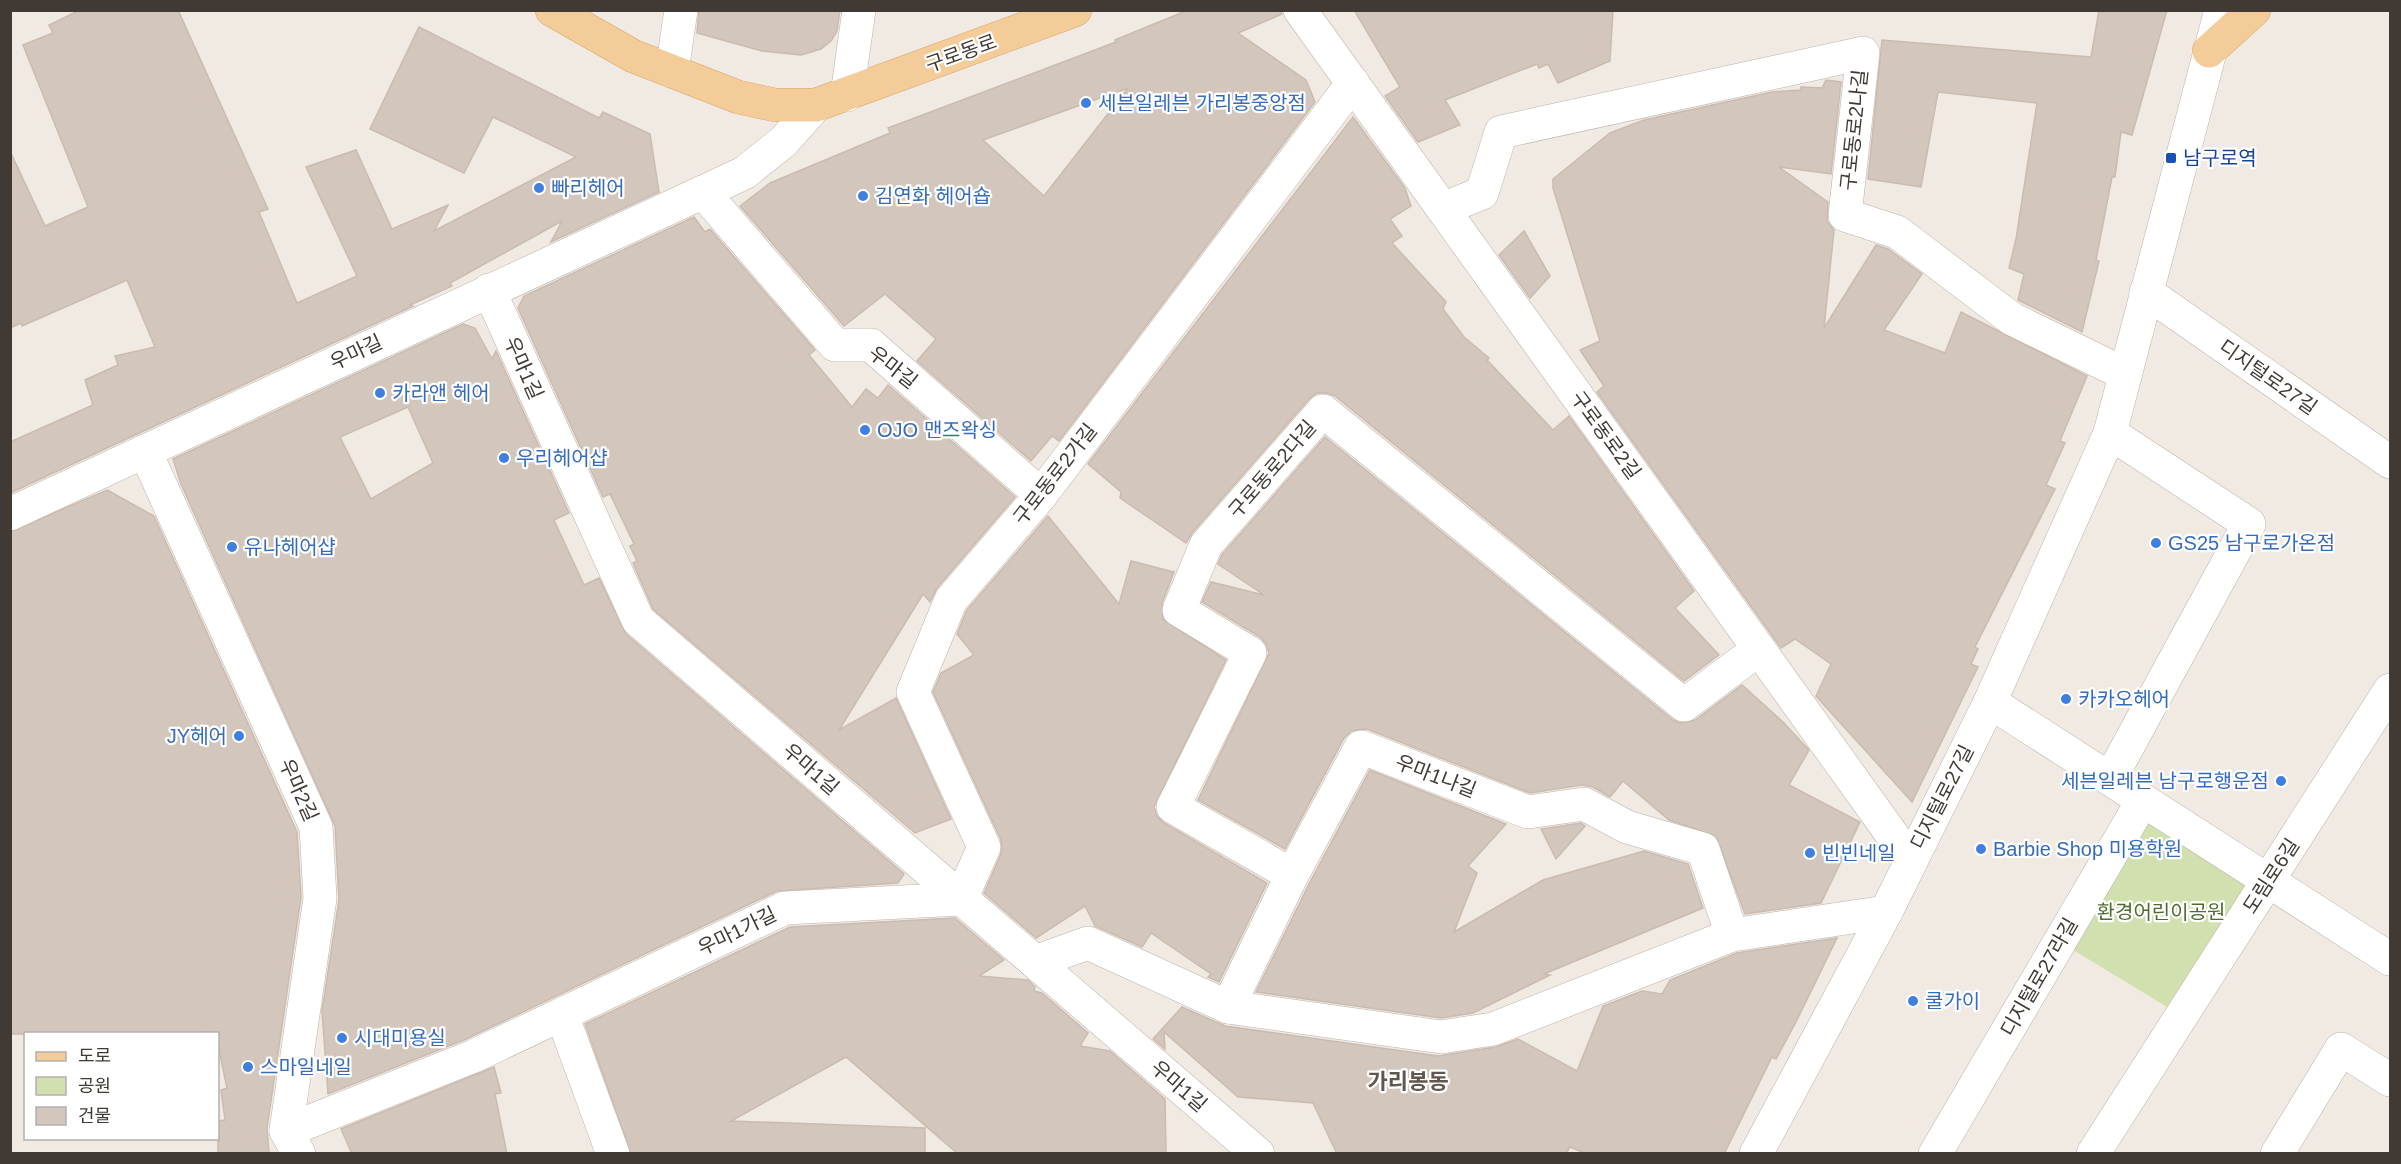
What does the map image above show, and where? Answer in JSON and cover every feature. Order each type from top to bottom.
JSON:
[{"type":"main road","name":"구로동로","points":[[552,10],[633,56],[738,97],[775,105],[832,100],[1075,10]]},
{"type":"main road","points":[[2209,51],[2254,10]]},
{"type":"street","points":[[672,71],[681,10]]},
{"type":"street","points":[[832,100],[859,10]]},
{"type":"street","name":"구로동로2길","points":[[1300,10],[1911,861]]},
{"type":"street","name":"디지털로27길","points":[[1756,1154],[1886,912],[1990,702],[2110,433],[2221,10]]},
{"type":"street","name":"구로동로2나길","points":[[1443,209],[1482,193],[1501,132],[1863,53],[1845,215],[1897,232],[2012,319],[2125,374]]},
{"type":"street","name":"구로동로2가길","points":[[961,899],[984,847],[913,692],[951,600],[1041,495],[1353,83]]},
{"type":"street","name":"우마길","points":[[10,514],[744,172],[832,100]]},
{"type":"street","name":"우마길","points":[[703,192],[835,345],[871,345],[1041,495]]},
{"type":"street","name":"우마1길","points":[[489,291],[638,620],[1258,1154]]},
{"type":"street","name":"디지털로27길","points":[[2146,292],[2391,462]]},
{"type":"street","name":"구로동로2다길","points":[[1292,875],[1173,807],[1250,653],[1179,610],[1206,545],[1323,411],[1684,705],[1759,649]]},
{"type":"street","points":[[2110,433],[2249,524],[2110,779]]},
{"type":"street","name":"우마2길","points":[[146,451],[316,827],[320,898],[293,1142]]},
{"type":"street","name":"도림로6길","points":[[2093,1154],[2391,690]]},
{"type":"street","points":[[1990,702],[2391,959]]},
{"type":"street","name":"우마1나길","points":[[1228,1007],[1292,875],[1360,747],[1528,812],[1584,804],[1627,827],[1703,849],[1732,935]]},
{"type":"street","name":"디지털로27라길","points":[[1935,1154],[2143,800]]},
{"type":"street","name":"우마1가길","points":[[293,1142],[785,908],[961,899]]},
{"type":"street","points":[[1035,962],[1088,943],[1228,1007],[1441,1037],[1493,1029],[1732,935],[1886,912]]},
{"type":"street","points":[[562,1015],[613,1154]]},
{"type":"street","points":[[2277,1154],[2341,1048],[2391,1080]]},
{"type":"green space","name":"환경어린이공원","points":[[2147,816],[2249,883],[2172,1010],[2070,948]]},
{"type":"building","points":[[80,10],[178,10],[268,209],[259,212],[297,303],[357,276],[306,167],[356,150],[392,229],[448,205],[434,231],[576,157],[493,117],[464,173],[370,129],[419,27],[599,118],[603,112],[650,134],[659,192],[551,242],[562,221],[450,283],[452,286],[410,305],[413,306],[10,493],[10,442],[93,405],[85,380],[118,365],[115,356],[155,347],[127,280],[22,326],[21,323],[10,328],[10,151],[45,226],[88,207],[23,45],[53,33],[49,25]]},
{"type":"building","points":[[699,10],[840,10],[837,31],[831,41],[821,49],[801,55],[762,51],[697,33]]},
{"type":"building","points":[[1188,10],[1281,10],[1282,14],[1238,33],[1306,80],[1315,102],[1059,441],[1052,436],[1031,461],[917,361],[936,339],[885,294],[844,326],[740,206],[770,183],[890,133],[888,128],[1116,42],[1115,40]],"holes":[[[1128,88],[1044,196],[983,140]]]},
{"type":"building","points":[[1354,10],[1613,10],[1610,61],[1558,83],[1548,64],[1539,68],[1537,64],[1445,100],[1460,125],[1418,142],[1385,96],[1400,87]]},
{"type":"building","points":[[2099,10],[2167,10],[2132,135],[2121,132],[2115,177],[2112,177],[2096,260],[2099,261],[2082,332],[2018,300],[2024,274],[2009,268],[2016,239],[2037,103],[1938,92],[1921,187],[1868,179],[1882,40],[2091,57]]},
{"type":"building","points":[[1826,80],[1841,82],[1831,174],[1779,167],[1828,202],[1827,221],[1834,230],[1824,328],[1876,245],[1888,249],[1922,274],[1884,330],[1945,353],[1961,312],[2087,376],[2060,441],[2065,443],[2046,485],[2055,489],[1975,647],[1978,649],[1971,664],[1978,667],[1912,802],[1816,696],[1831,664],[1795,639],[1781,648],[1597,392],[1604,386],[1580,350],[1600,341],[1553,188],[1553,179],[1610,133],[1644,120],[1772,92],[1801,90],[1801,87],[1822,88]]},
{"type":"building","points":[[1353,117],[1405,188],[1411,206],[1390,219],[1402,236],[1392,243],[1446,302],[1443,309],[1464,337],[1489,358],[1487,360],[1553,430],[1569,416],[1694,591],[1675,608],[1719,655],[1684,681],[1335,396],[1327,393],[1317,393],[1309,399],[1192,533],[1186,543],[1120,498],[1121,492],[1088,464]]},
{"type":"building","points":[[694,217],[705,232],[710,229],[815,350],[809,355],[852,407],[866,389],[878,398],[888,385],[1015,497],[937,588],[930,602],[923,594],[839,730],[896,698],[951,819],[915,833],[653,609],[633,563],[637,561],[630,546],[634,544],[610,494],[603,497],[518,308],[524,296]]},
{"type":"building","points":[[1524,231],[1550,276],[1530,298],[1499,255]]},
{"type":"building","points":[[463,324],[475,328],[492,359],[496,351],[569,513],[554,520],[584,585],[599,578],[626,634],[904,874],[898,883],[777,891],[466,1039],[328,1094],[322,1011],[339,900],[335,826],[181,484],[173,459]],"holes":[[[408,407],[433,463],[371,499],[340,437]]]},
{"type":"building","points":[[1325,437],[1673,720],[1680,723],[1695,720],[1742,685],[1783,722],[1809,750],[1789,785],[1860,822],[1821,903],[1745,914],[1716,836],[1669,820],[1623,781],[1610,797],[1593,787],[1582,785],[1530,793],[1367,729],[1351,731],[1344,738],[1285,849],[1198,800],[1269,653],[1260,637],[1202,602],[1211,582],[1264,595],[1218,564],[1222,555]]},
{"type":"building","points":[[107,490],[154,516],[297,832],[301,897],[267,1128],[269,1154],[218,1154],[219,1121],[225,1120],[221,1090],[227,1088],[219,1050],[219,1032],[24,1032],[24,1034],[10,1034],[10,532]]},
{"type":"building","points":[[1048,516],[1119,604],[1131,561],[1174,572],[1162,603],[1163,619],[1226,660],[1154,807],[1157,816],[1164,823],[1267,883],[1219,982],[1208,977],[1211,974],[1151,933],[1142,947],[1095,926],[1085,906],[1036,938],[984,893],[1001,854],[1001,840],[933,692],[941,673],[974,655],[957,634],[967,610]]},
{"type":"building","points":[[1370,770],[1506,824],[1468,866],[1477,873],[1454,932],[1543,880],[1644,851],[1688,864],[1703,908],[1544,974],[1550,975],[1473,1013],[1441,1018],[1256,992],[1309,884]]},
{"type":"building","points":[[1581,823],[1585,826],[1556,859],[1541,829]]},
{"type":"building","points":[[955,918],[1004,960],[979,976],[1028,980],[1035,987],[1034,991],[1042,993],[1088,1033],[1080,1046],[1110,1051],[1165,1099],[1166,1154],[958,1154],[846,1057],[731,1121],[925,1128],[925,1154],[631,1154],[585,1024],[790,927]]},
{"type":"building","points":[[1837,938],[1796,1022],[1776,1059],[1772,1057],[1724,1154],[1587,1154],[1570,1147],[1566,1154],[1337,1154],[1313,1103],[1238,1097],[1164,1032],[1165,1049],[1153,1039],[1182,1007],[1225,1026],[1438,1056],[1496,1047],[1518,1039],[1577,1071],[1603,1006],[1642,991],[1662,994],[1670,980],[1737,953]]},
{"type":"building","points":[[494,1067],[501,1093],[495,1094],[507,1154],[352,1154],[341,1129]]},
{"type":"place","name":"세븐일레븐 가리봉중앙점","points":[[1086,103]]},
{"type":"place","name":"남구로역","points":[[2171,158]]},
{"type":"place","name":"빠리헤어","points":[[539,188]]},
{"type":"place","name":"김연화 헤어숍","points":[[863,196]]},
{"type":"place","name":"카라앤 헤어","points":[[380,393]]},
{"type":"place","name":"OJO 맨즈왁싱","points":[[865,430]]},
{"type":"place","name":"우리헤어샵","points":[[504,458]]},
{"type":"place","name":"GS25 남구로가온점","points":[[2156,543]]},
{"type":"place","name":"유나헤어샵","points":[[232,547]]},
{"type":"place","name":"카카오헤어","points":[[2066,699]]},
{"type":"place","name":"JY헤어","points":[[239,736]]},
{"type":"place","name":"세븐일레븐 남구로행운점","points":[[2281,781]]},
{"type":"place","name":"Barbie Shop 미용학원","points":[[1981,849]]},
{"type":"place","name":"빈빈네일","points":[[1810,853]]},
{"type":"place","name":"쿨가이","points":[[1913,1001]]},
{"type":"place","name":"시대미용실","points":[[342,1038]]},
{"type":"place","name":"스마일네일","points":[[248,1067]]},
{"type":"district","name":"가리봉동","points":[[1408,1081]]}]
